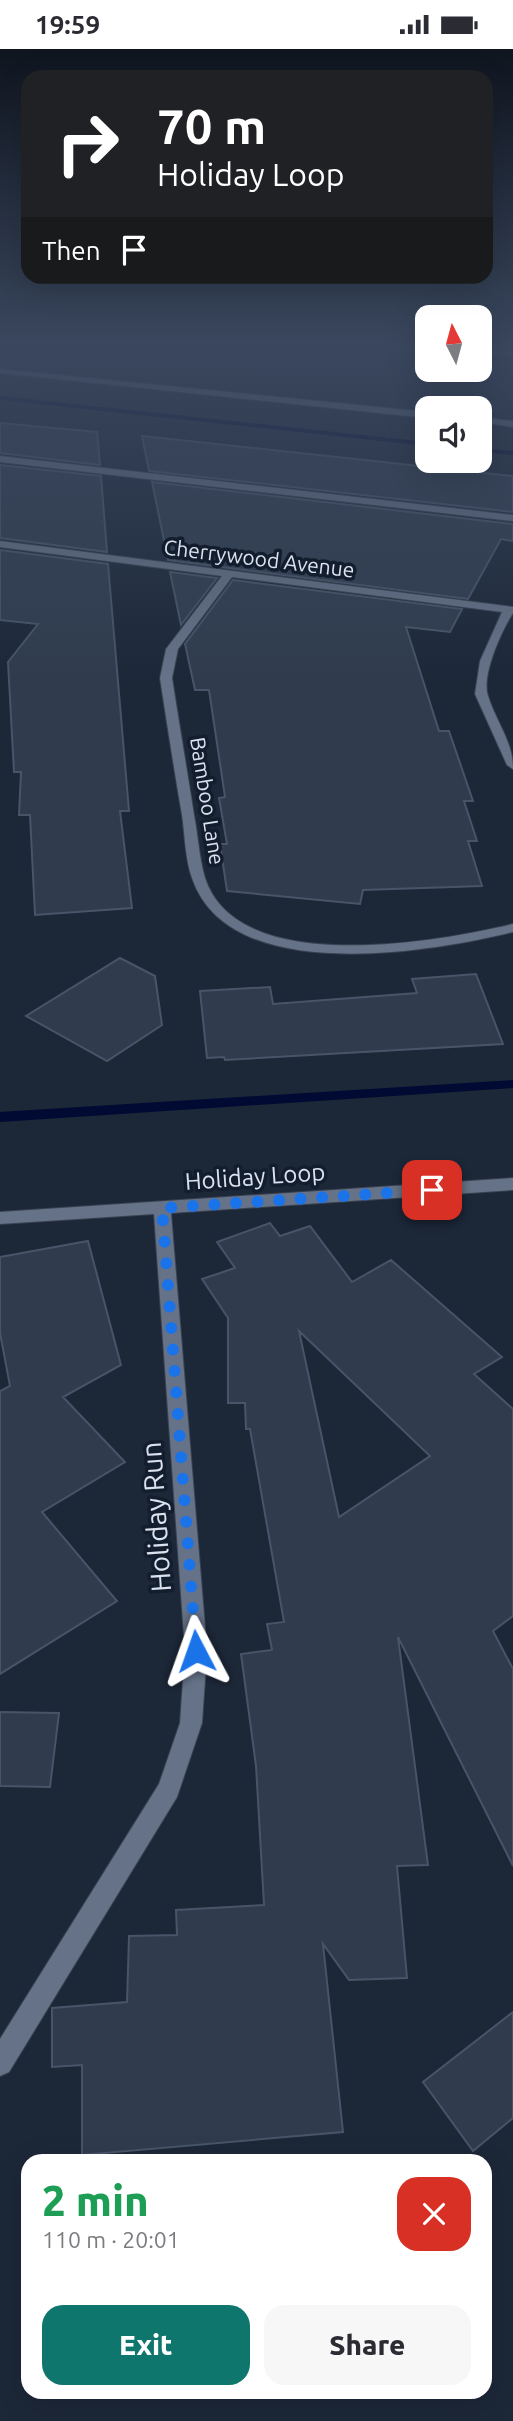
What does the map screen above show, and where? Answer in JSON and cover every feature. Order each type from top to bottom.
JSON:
[{"type":"street","points":[[0,459],[513,518]]},
{"type":"street","name":"Cherrywood Avenue","points":[[0,544],[510,610]]},
{"type":"street","name":"Bamboo Lane","points":[[228,575],[172,649],[166,678],[198,877],[207,896],[219,911],[242,928],[270,940],[344,949],[421,947],[475,938],[513,928]]},
{"type":"street","points":[[510,610],[486,660],[480,683],[481,694],[513,765]]},
{"type":"street","name":"Holiday Loop","points":[[0,1218],[513,1184]]},
{"type":"street","name":"Holiday Run","points":[[0,2063],[169,1789],[191,1723],[196,1651],[162,1208]]},
{"type":"building","points":[[47,459],[99,459],[100,465]]},
{"type":"building","points":[[147,459],[352,459],[415,465],[415,473],[485,473],[513,476],[513,512],[149,471]]},
{"type":"building","points":[[0,465],[101,476],[107,552],[0,538]]},
{"type":"building","points":[[152,482],[513,524],[513,541],[501,539],[468,599],[168,560]]},
{"type":"building","points":[[0,550],[108,564],[129,811],[120,811],[132,908],[35,915],[30,815],[19,815],[21,772],[14,772],[8,662],[38,624],[0,620]]},
{"type":"building","points":[[170,572],[217,578],[181,625]]},
{"type":"building","points":[[233,580],[462,609],[450,632],[406,627],[439,731],[449,731],[473,801],[464,801],[477,841],[468,841],[482,886],[363,890],[360,904],[227,891],[220,844],[227,844],[219,798],[225,797],[209,690],[195,690],[185,644]]},
{"type":"building","points":[[120,958],[155,976],[162,1025],[107,1061],[26,1016]]},
{"type":"building","points":[[476,974],[503,1044],[225,1060],[224,1057],[207,1058],[200,991],[270,987],[273,1004],[417,993],[412,979]]},
{"type":"building","points":[[270,1223],[280,1236],[310,1226],[352,1282],[391,1260],[502,1357],[474,1374],[513,1409],[513,1616],[493,1631],[513,1669],[513,1866],[398,1637],[428,1865],[397,1866],[407,1978],[349,1980],[323,1944],[343,2132],[82,2154],[82,2065],[52,2067],[52,2008],[127,2002],[129,1936],[177,1935],[176,1910],[264,1905],[256,1766],[241,1654],[272,1650],[267,1624],[284,1622],[250,1429],[246,1429],[245,1403],[228,1403],[228,1318],[202,1279],[235,1268],[217,1242]],"holes":[[[299,1331],[430,1456],[339,1517]]]},
{"type":"building","points":[[88,1241],[121,1365],[63,1397],[125,1462],[42,1512],[117,1601],[0,1674],[0,1391],[10,1386],[0,1333],[0,1257]]},
{"type":"building","points":[[0,1712],[59,1713],[50,1787],[0,1786]]},
{"type":"building","points":[[513,2012],[513,2118],[473,2151],[423,2082]]},
{"type":"waterway","points":[[0,1117],[513,1084]]},
{"type":"route","points":[[196,1651],[162,1208],[432,1190]]}]
